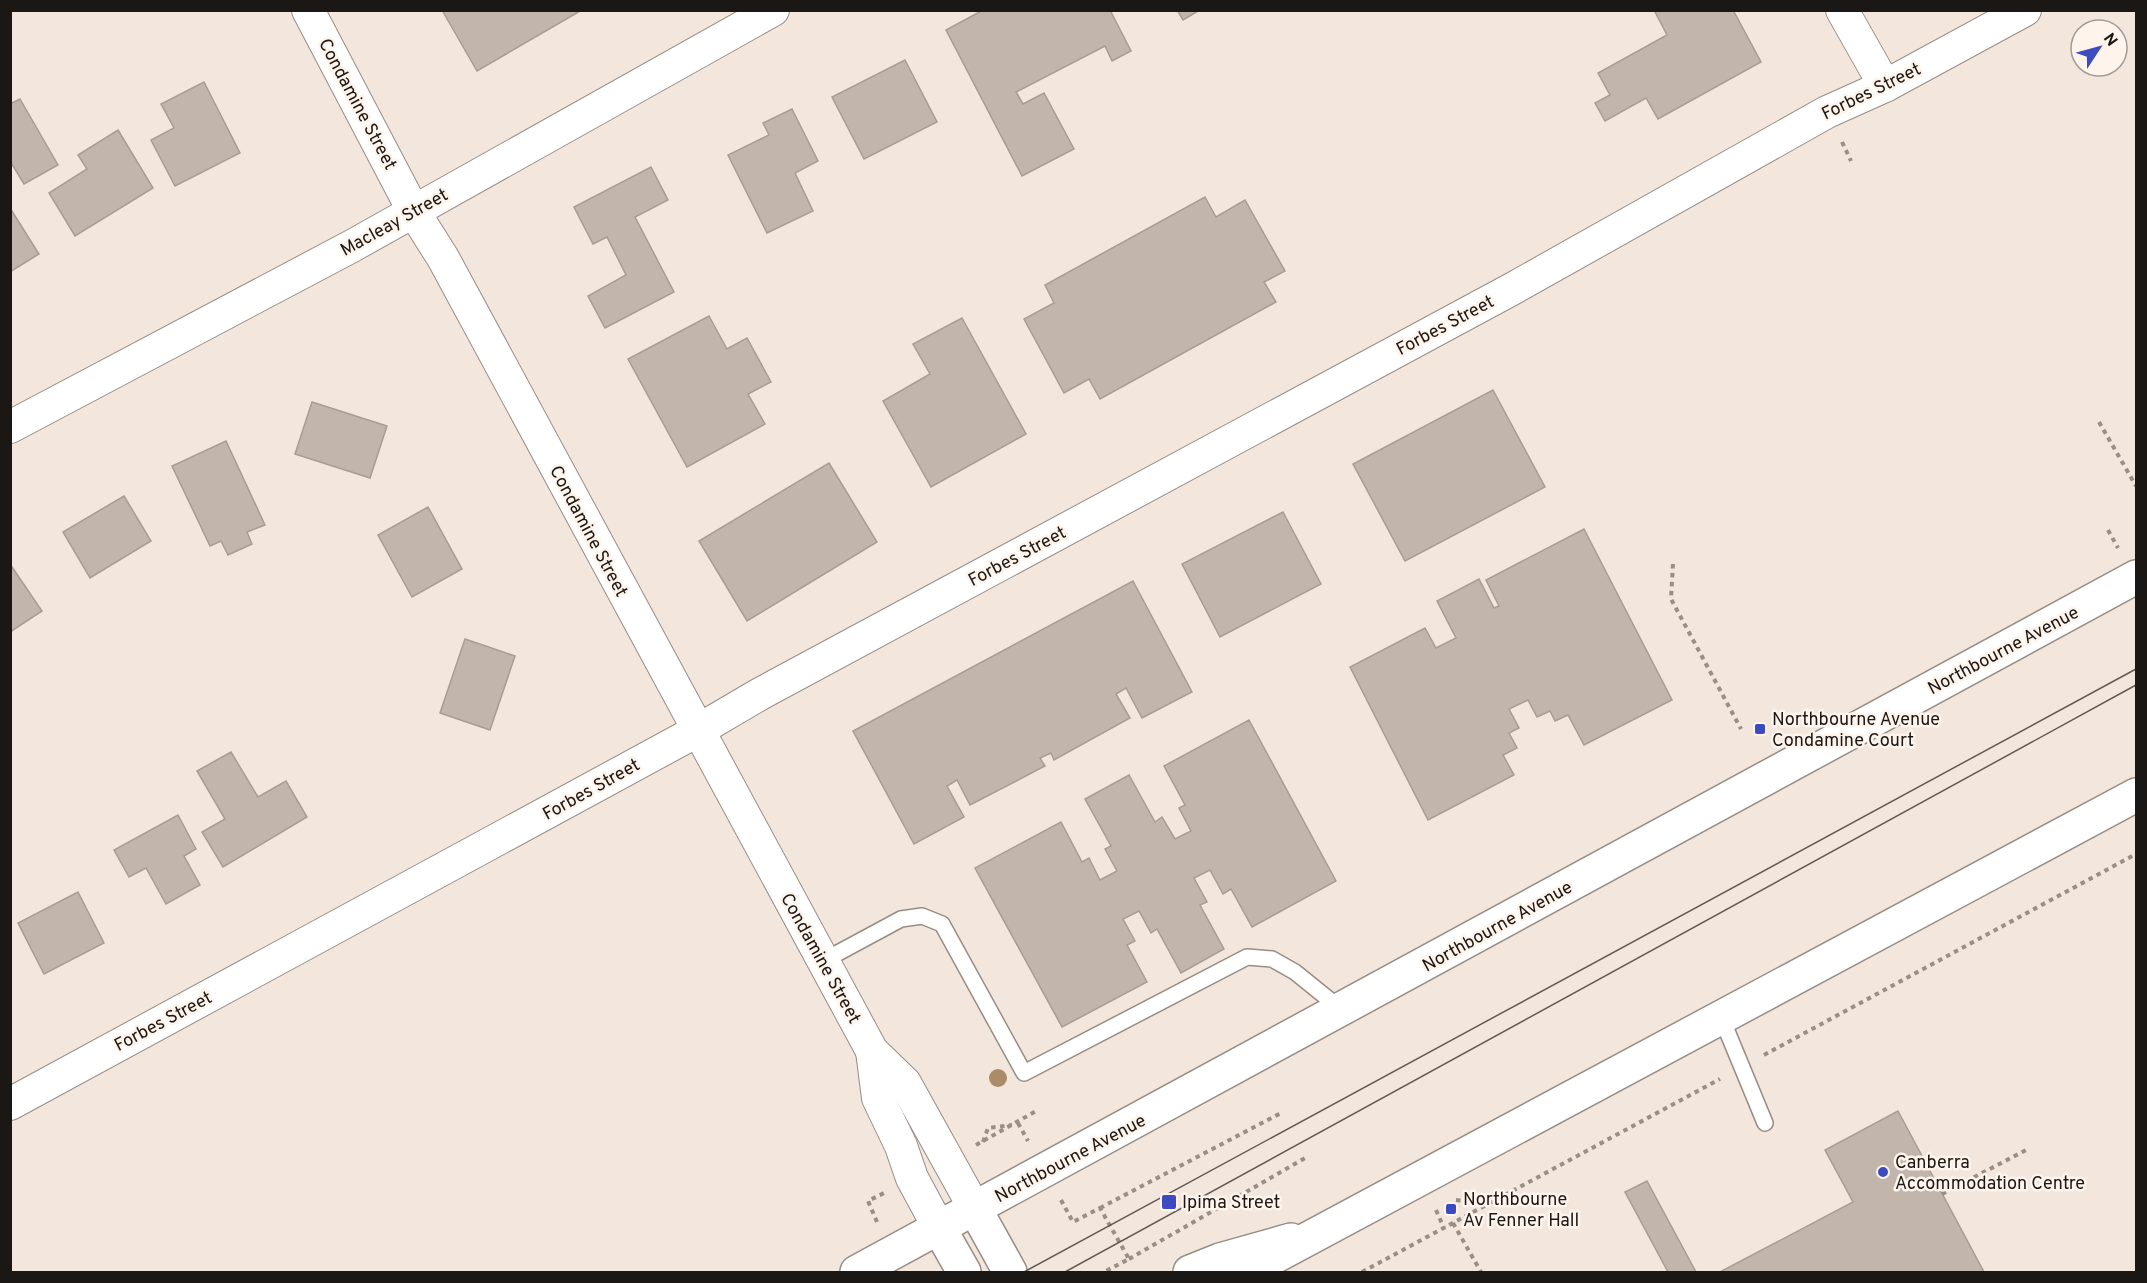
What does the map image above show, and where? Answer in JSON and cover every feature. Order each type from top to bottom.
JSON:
[{"type":"main road","name":"Northbourne Avenue","points":[[858,1272],[952,1251],[975,1209],[2136,577]]},
{"type":"main road","points":[[1246,1272],[1722,1019],[2136,795]]},
{"type":"main road","points":[[975,1209],[1010,1272]]},
{"type":"main road","points":[[1190,1272],[1220,1260],[1324,1230]]},
{"type":"main road","points":[[952,1251],[986,1272]]},
{"type":"street","name":"Condamine Street","points":[[308,10],[414,212],[443,258],[872,1051],[905,1083],[975,1209]]},
{"type":"street","name":"Macleay Street","points":[[10,427],[414,212],[773,10]]},
{"type":"street","points":[[1842,10],[1885,86]]},
{"type":"street","name":"Forbes Street","points":[[10,1104],[697,731],[771,688],[1502,294],[1827,112],[1885,86],[2025,10]]},
{"type":"street","name":"Condamine Street","points":[[872,1051],[878,1098],[901,1146],[912,1178],[952,1251]]},
{"type":"lane","points":[[823,961],[901,919],[922,916],[942,924],[1024,1073],[1247,957],[1272,959],[1295,972],[1343,1010]]},
{"type":"lane","points":[[1722,1019],[1765,1123]]},
{"type":"path","points":[[1838,134],[1851,161]]},
{"type":"path","points":[[2099,422],[2136,486]]},
{"type":"path","points":[[1673,564],[1671,599],[1741,729]]},
{"type":"path","points":[[983,1142],[988,1128],[1018,1123],[1036,1111]]},
{"type":"path","points":[[1073,1222],[1281,1113]]},
{"type":"path","points":[[1942,1194],[2028,1149]]},
{"type":"path","points":[[1104,1272],[1307,1157]]},
{"type":"path","points":[[1450,1202],[1458,1198],[1490,1203]]},
{"type":"path","points":[[1443,1206],[1436,1210],[1444,1228]]},
{"type":"path","points":[[1100,1208],[1129,1259]]},
{"type":"path","points":[[1453,1223],[1481,1272]]},
{"type":"building","points":[[442,10],[582,10],[477,71]]},
{"type":"building","points":[[983,10],[1110,10],[1131,51],[1112,61],[1105,46],[1016,92],[1023,104],[1044,93],[1074,149],[1022,176],[946,30]]},
{"type":"building","points":[[1177,10],[1200,10],[1183,20]]},
{"type":"building","points":[[1654,10],[1733,10],[1761,62],[1658,119],[1646,98],[1605,121],[1595,103],[1610,95],[1598,73],[1667,35]]},
{"type":"building","points":[[905,60],[937,122],[864,159],[832,97]]},
{"type":"building","points":[[204,82],[240,153],[175,186],[151,140],[174,128],[161,104]]},
{"type":"building","points":[[20,99],[58,165],[24,184],[10,161],[10,104]]},
{"type":"building","points":[[792,109],[818,161],[795,173],[813,211],[767,233],[728,155],[769,135],[763,123]]},
{"type":"building","points":[[118,130],[153,188],[75,236],[49,193],[87,169],[78,155]]},
{"type":"building","points":[[651,167],[668,200],[635,217],[674,292],[605,328],[588,296],[626,275],[607,237],[593,244],[574,207]]},
{"type":"building","points":[[1205,197],[1216,217],[1245,200],[1285,271],[1264,282],[1276,302],[1100,399],[1089,379],[1064,393],[1024,319],[1054,303],[1045,285]]},
{"type":"building","points":[[10,208],[39,254],[10,272]]},
{"type":"building","points":[[709,316],[727,349],[747,338],[771,382],[748,394],[765,424],[687,467],[628,359]]},
{"type":"building","points":[[962,318],[1026,434],[931,487],[883,401],[930,374],[913,344]]},
{"type":"building","points":[[1493,390],[1545,487],[1405,561],[1353,464]]},
{"type":"building","points":[[312,402],[387,426],[370,478],[295,454]]},
{"type":"building","points":[[226,441],[265,525],[247,532],[252,544],[228,555],[221,541],[210,546],[172,466]]},
{"type":"building","points":[[829,463],[877,542],[747,621],[699,541]]},
{"type":"building","points":[[124,496],[151,541],[90,578],[63,532]]},
{"type":"building","points":[[428,507],[462,569],[412,597],[378,535]]},
{"type":"building","points":[[1283,512],[1321,584],[1220,637],[1182,564]]},
{"type":"building","points":[[1584,529],[1672,700],[1584,745],[1568,715],[1555,721],[1550,711],[1537,717],[1528,700],[1509,709],[1519,728],[1509,733],[1517,748],[1503,755],[1514,775],[1428,820],[1350,667],[1425,628],[1436,648],[1456,638],[1437,601],[1479,579],[1494,608],[1499,606],[1486,580]]},
{"type":"building","points":[[10,564],[42,611],[10,632]]},
{"type":"building","points":[[1133,581],[1192,692],[1142,718],[1126,688],[1116,694],[1130,718],[1054,760],[1051,753],[1040,758],[1045,766],[970,805],[957,780],[947,786],[964,817],[914,844],[853,731]]},
{"type":"building","points":[[465,639],[515,656],[490,730],[440,713]]},
{"type":"building","points":[[1249,720],[1336,881],[1252,927],[1231,889],[1223,894],[1210,870],[1194,878],[1207,902],[1200,905],[1224,949],[1181,973],[1157,929],[1151,933],[1139,911],[1123,919],[1135,941],[1127,945],[1147,982],[1062,1027],[975,868],[1061,822],[1082,862],[1089,858],[1100,880],[1117,871],[1105,849],[1111,846],[1085,799],[1129,775],[1155,822],[1162,817],[1175,839],[1191,831],[1179,808],[1185,805],[1164,766]]},
{"type":"building","points":[[231,752],[258,797],[286,781],[307,817],[223,867],[202,832],[225,819],[197,771]]},
{"type":"building","points":[[178,815],[196,849],[184,856],[200,885],[166,904],[146,868],[129,877],[114,850]]},
{"type":"building","points":[[78,892],[104,943],[44,974],[18,923]]},
{"type":"building","name":"Canberra Accommodation Centre","points":[[1898,1111],[1984,1272],[1720,1272],[1853,1202],[1825,1150]]},
{"type":"building","points":[[1647,1181],[1696,1272],[1668,1272],[1625,1192]]},
{"type":"tram line","points":[[1024,1272],[2136,669]]},
{"type":"tram line","points":[[1065,1272],[2136,685]]},
{"type":"place","name":"Northbourne Avenue Condamine Court","points":[[1760,729]]},
{"type":"place","name":"Canberra Accommodation Centre","points":[[1883,1172]]},
{"type":"place","name":"Ipima Street","points":[[1169,1202]]},
{"type":"place","name":"Northbourne Av Fenner Hall","points":[[1451,1209]]}]
